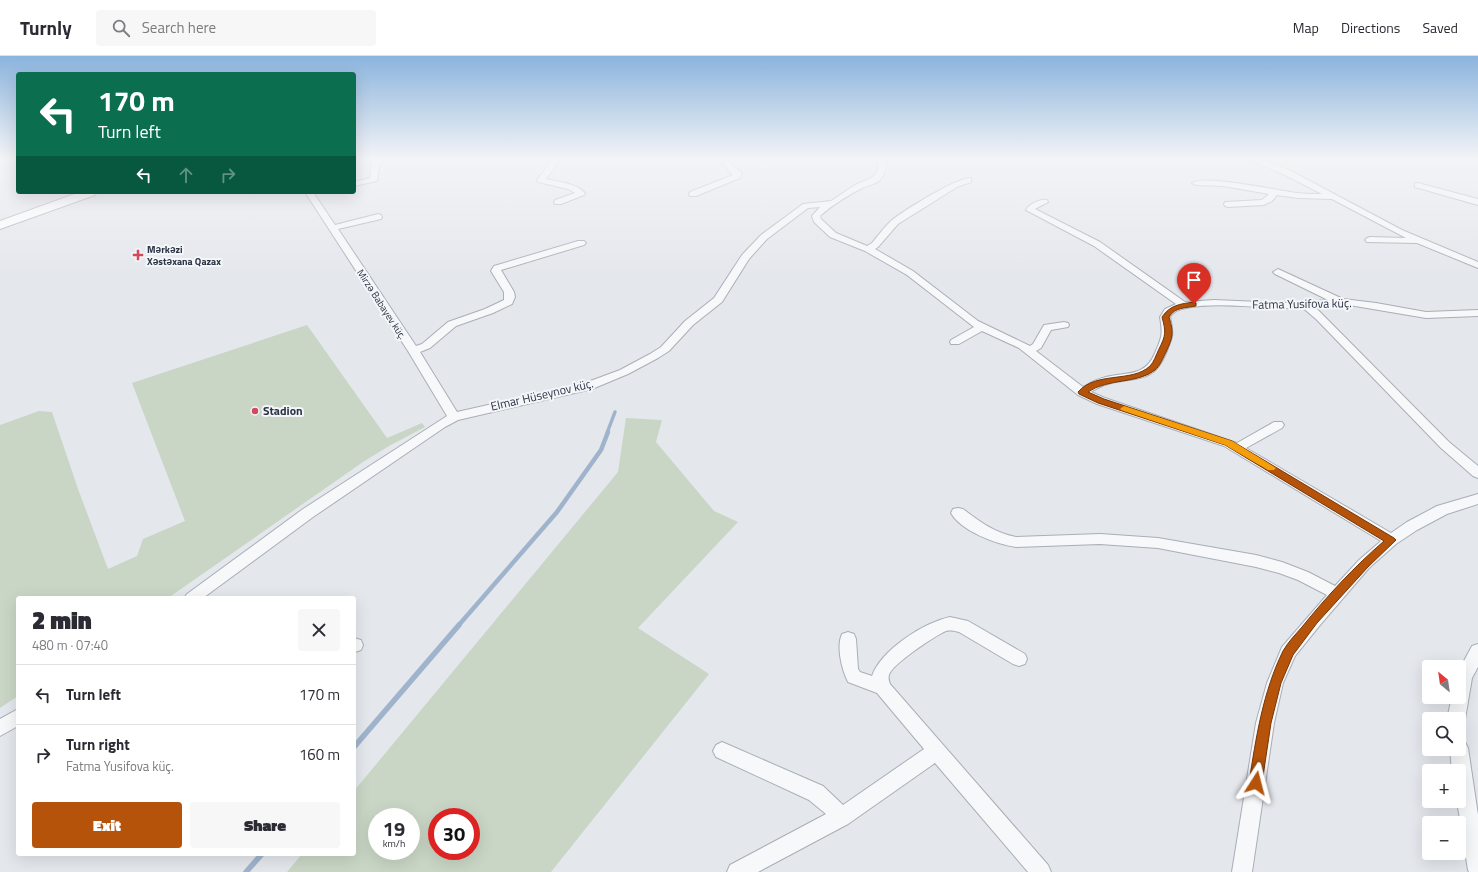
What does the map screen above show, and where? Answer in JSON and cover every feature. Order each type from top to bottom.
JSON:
[{"type":"main road","points":[[0,221],[65,198]]},
{"type":"main road","points":[[0,225],[74,198]]},
{"type":"street","name":"Mirzə Babayev küç.","points":[[313,198],[414,351],[454,417]]},
{"type":"street","points":[[558,202],[568,198]]},
{"type":"street","name":"Elmar Hüseynov küç.","points":[[195,596],[348,484],[454,417],[504,404],[588,386],[624,372],[654,356],[674,340],[689,323],[718,300],[746,257],[764,237],[806,206],[828,204],[841,198]]},
{"type":"street","points":[[868,249],[875,245],[895,222],[933,198]]},
{"type":"street","points":[[1228,204],[1264,202],[1270,198]]},
{"type":"street","points":[[1336,198],[1417,241],[1478,265]]},
{"type":"street","points":[[1466,198],[1478,202]]},
{"type":"street","points":[[1044,202],[1034,206],[1030,210],[1097,244],[1183,305]]},
{"type":"street","points":[[828,204],[816,216],[817,220],[833,235],[868,249],[910,273],[961,314],[981,327],[1013,340],[1030,350],[1082,392],[1101,401],[1216,438],[1238,448],[1391,540]]},
{"type":"street","points":[[333,228],[378,216]]},
{"type":"street","points":[[1370,240],[1417,241]]},
{"type":"street","points":[[414,351],[426,346],[452,324],[494,309],[508,302],[510,297],[509,292],[496,271],[497,268],[581,243]]},
{"type":"street","points":[[1457,257],[1478,259]]},
{"type":"street","points":[[1278,272],[1340,302]]},
{"type":"street","name":"Fatma Yusifova küç.","points":[[1082,392],[1103,381],[1141,374],[1152,368],[1157,362],[1169,336],[1169,330],[1165,317],[1169,311],[1183,305],[1214,303],[1307,306],[1340,302],[1376,306],[1426,315],[1478,313]]},
{"type":"street","points":[[1307,306],[1331,328],[1445,445],[1478,473]]},
{"type":"street","points":[[1030,350],[1037,346],[1048,327],[1064,325]]},
{"type":"street","points":[[955,342],[981,327]]},
{"type":"street","points":[[1238,448],[1278,425]]},
{"type":"street","points":[[1242,872],[1265,723],[1276,683],[1288,652],[1314,620],[1364,564],[1391,540],[1412,526],[1442,510],[1478,499]]},
{"type":"street","points":[[958,513],[980,531],[1003,540],[1016,542],[1100,539],[1158,543],[1256,561],[1282,568],[1303,576],[1338,594]]},
{"type":"street","points":[[1019,659],[962,626],[950,624],[941,626],[888,663],[884,667],[880,677],[883,688],[1042,872]]},
{"type":"street","points":[[848,639],[850,669],[854,677],[883,688]]},
{"type":"street","points":[[1457,712],[1464,677],[1478,651]]},
{"type":"street","points":[[0,728],[16,718]]},
{"type":"street","points":[[722,751],[816,793],[831,805],[841,817]]},
{"type":"street","points":[[737,872],[841,817],[937,751]]},
{"type":"street","points":[[1460,756],[1462,783],[1478,870]]},
{"type":"green space","points":[[307,325],[387,438],[422,423],[425,427],[363,462],[171,596],[16,596],[16,697],[0,708],[0,425],[39,411],[52,412],[78,489],[108,569],[137,556],[143,539],[185,521],[132,383]]},
{"type":"green space","points":[[626,418],[662,420],[656,442],[714,511],[738,522],[638,628],[709,674],[551,872],[287,872],[300,856],[356,856],[356,789],[618,472]]},
{"type":"waterway","points":[[607,433],[615,412]]},
{"type":"waterway","points":[[458,626],[557,512],[601,450],[608,432]]},
{"type":"waterway","points":[[356,745],[459,625]]},
{"type":"waterway","points":[[246,872],[260,856]]},
{"type":"slow traffic","points":[[1124,409],[1228,443],[1271,468]]},
{"type":"place","name":"Mərkəzi Xəstəxana Qazax","points":[[138,255]]},
{"type":"place","name":"Stadion","points":[[255,411]]},
{"type":"route","points":[[1194,304],[1176,307],[1169,311],[1165,317],[1169,330],[1169,336],[1157,362],[1152,368],[1141,374],[1103,381],[1082,392],[1101,401],[1228,443],[1391,540],[1364,564],[1314,620],[1288,652],[1276,683],[1265,723],[1256,783]]}]
